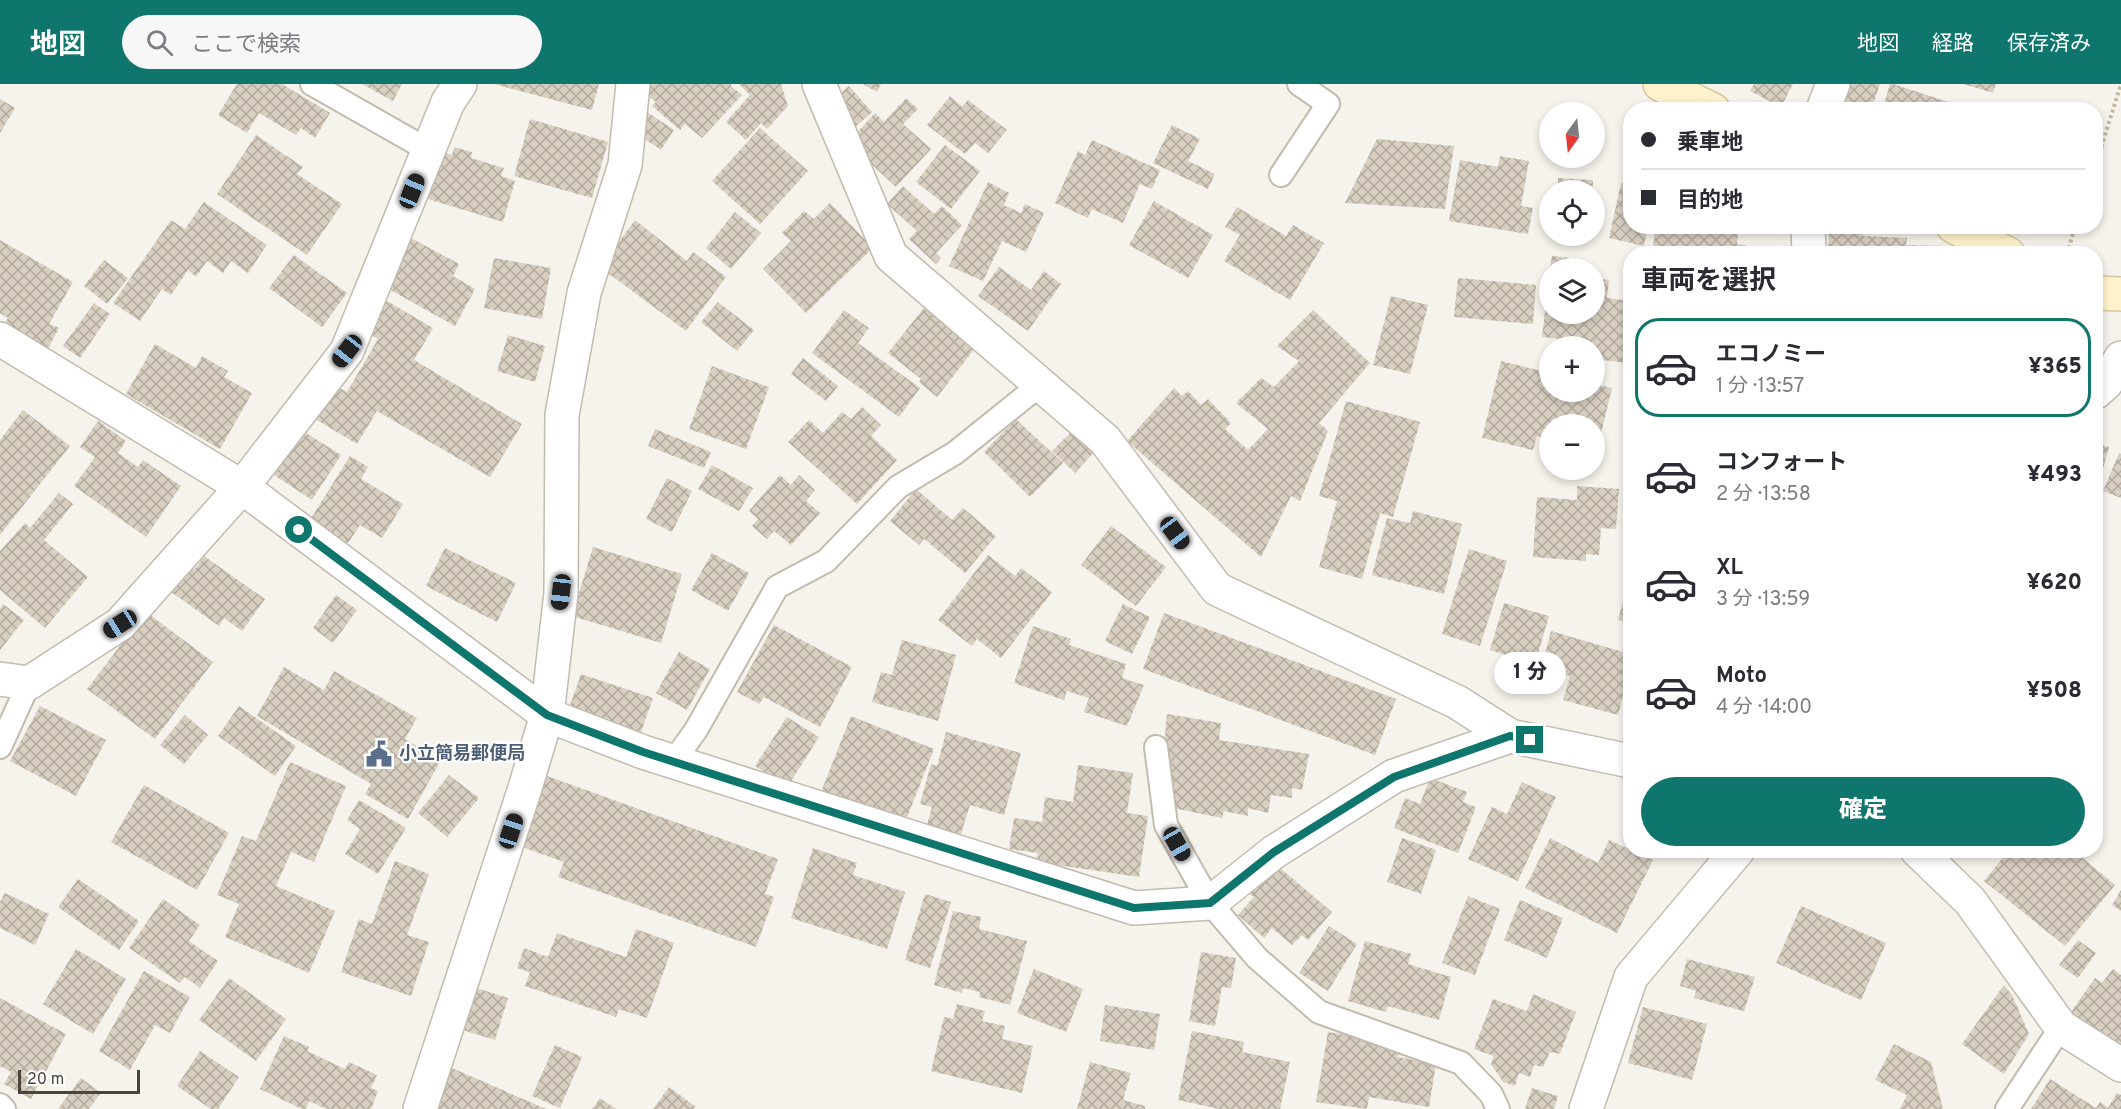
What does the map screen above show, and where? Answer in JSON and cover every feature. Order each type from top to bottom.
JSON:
[{"type":"street","points":[[14,681],[120,624],[242,487],[347,351],[448,102],[460,84]]},
{"type":"street","points":[[420,1109],[547,715],[561,592],[562,415],[584,293],[625,165],[633,84]]},
{"type":"street","points":[[819,84],[891,256],[1105,440],[1217,589],[1457,702],[1510,736],[1623,760]]},
{"type":"street","points":[[1660,84],[1697,102]]},
{"type":"street","points":[[1826,102],[1833,84]]},
{"type":"street","points":[[1969,234],[1992,246]]},
{"type":"street","points":[[2103,293],[2121,294]]},
{"type":"street","points":[[0,339],[242,487],[547,715],[673,762],[1134,908],[1210,903],[1274,852],[1394,777],[1510,736]]},
{"type":"street","points":[[2103,386],[2121,358]]},
{"type":"street","points":[[1591,1108],[1631,977],[1731,858]]},
{"type":"street","points":[[1925,858],[1970,901],[2061,1026],[2121,1065]]},
{"type":"lane","points":[[312,84],[428,150]]},
{"type":"lane","points":[[1281,175],[1328,104],[1299,84]]},
{"type":"lane","points":[[673,762],[696,730],[777,587],[826,561],[898,487],[954,453],[1041,384]]},
{"type":"lane","points":[[0,747],[14,681]]},
{"type":"lane","points":[[1156,747],[1166,825],[1210,903],[1257,958],[1318,1012],[1461,1064],[1491,1094],[1498,1109]]},
{"type":"lane","points":[[2007,1109],[2061,1026]]},
{"type":"lane","points":[[0,1105],[4,1109]]},
{"type":"path","points":[[2103,142],[2121,84]]},
{"type":"building","points":[[237,84],[282,84],[330,113],[315,138],[301,128],[296,135],[259,113],[247,133],[218,115]]},
{"type":"building","points":[[362,84],[402,84],[393,101]]},
{"type":"building","points":[[494,84],[599,84],[592,110]]},
{"type":"building","points":[[638,84],[731,84],[742,95],[702,138],[685,124],[680,130],[652,106],[656,102],[638,88]]},
{"type":"building","points":[[739,84],[781,84],[788,106],[767,129],[761,123],[746,140],[726,122],[750,95]]},
{"type":"building","points":[[863,84],[881,84],[877,92]]},
{"type":"building","points":[[1754,84],[1793,84],[1784,102],[1771,102],[1750,91]]},
{"type":"building","points":[[1843,84],[1880,84],[1874,102],[1837,102]]},
{"type":"building","points":[[1890,84],[1893,84],[1948,102],[1884,102]]},
{"type":"building","points":[[1963,84],[1996,84],[1993,93]]},
{"type":"building","points":[[849,86],[872,112],[854,128],[835,98]]},
{"type":"building","points":[[950,96],[962,107],[968,100],[1007,130],[988,153],[975,143],[965,154],[927,125]]},
{"type":"building","points":[[906,98],[918,109],[903,124],[931,149],[896,187],[856,150],[862,144],[854,136],[875,113],[884,122]]},
{"type":"building","points":[[0,99],[15,108],[0,133]]},
{"type":"building","points":[[647,112],[674,130],[661,150],[634,132]]},
{"type":"building","points":[[530,119],[608,142],[592,198],[514,176]]},
{"type":"building","points":[[1172,125],[1200,139],[1188,161],[1215,174],[1208,189],[1153,163]]},
{"type":"building","points":[[760,128],[808,171],[760,224],[712,181]]},
{"type":"building","points":[[256,135],[303,167],[297,174],[342,204],[307,255],[217,194]]},
{"type":"building","points":[[1377,139],[1454,146],[1445,209],[1345,203]]},
{"type":"building","points":[[1092,140],[1160,170],[1152,189],[1140,184],[1123,223],[1092,209],[1088,218],[1055,203],[1078,151],[1085,155]]},
{"type":"building","points":[[945,145],[980,171],[951,209],[916,182]]},
{"type":"building","points":[[454,147],[472,152],[471,158],[504,168],[501,176],[515,181],[503,222],[425,198],[438,151],[452,155]]},
{"type":"building","points":[[1500,156],[1529,161],[1521,206],[1533,208],[1528,234],[1449,221],[1460,160],[1498,167]]},
{"type":"building","points":[[1558,178],[1593,180],[1558,180]]},
{"type":"building","points":[[988,182],[1009,193],[1004,205],[1021,213],[1025,204],[1044,213],[1026,252],[1002,241],[983,281],[949,266]]},
{"type":"building","points":[[1621,183],[1623,183],[1623,234],[1646,234],[1644,246],[1609,238]]},
{"type":"building","points":[[903,186],[934,214],[942,206],[962,225],[936,253],[941,258],[936,264],[909,239],[917,231],[887,204]]},
{"type":"building","points":[[1154,201],[1213,235],[1188,278],[1129,245]]},
{"type":"building","points":[[204,202],[267,245],[248,273],[231,261],[223,273],[207,261],[196,277],[188,270],[171,295],[162,289],[140,321],[113,303],[171,220],[185,229]]},
{"type":"building","points":[[830,203],[873,248],[806,313],[763,269],[791,241],[782,233],[804,211],[814,219]]},
{"type":"building","points":[[1237,207],[1286,236],[1293,225],[1324,243],[1290,300],[1224,261],[1240,235],[1225,227]]},
{"type":"building","points":[[735,212],[761,233],[731,269],[706,248]]},
{"type":"building","points":[[635,220],[687,261],[693,252],[726,277],[686,331],[600,267]]},
{"type":"building","points":[[1655,234],[1738,234],[1737,244],[1745,245],[1745,246],[1653,246]]},
{"type":"building","points":[[1829,234],[1863,234],[1863,236],[1907,238],[1906,245],[1943,246],[1828,246]]},
{"type":"building","points":[[411,238],[459,264],[453,276],[475,289],[455,326],[385,287]]},
{"type":"building","points":[[0,240],[73,282],[49,324],[59,328],[46,352],[2,329],[8,318],[0,313]]},
{"type":"building","points":[[294,255],[347,293],[322,327],[269,288]]},
{"type":"building","points":[[494,258],[551,268],[542,319],[484,308]]},
{"type":"building","points":[[104,260],[128,278],[107,304],[84,286]]},
{"type":"building","points":[[999,267],[1031,290],[1044,271],[1061,284],[1028,331],[978,296]]},
{"type":"building","points":[[1458,278],[1536,285],[1533,324],[1454,317]]},
{"type":"building","points":[[1605,279],[1609,280],[1607,298],[1623,300],[1623,362],[1605,360],[1605,336],[1542,336],[1544,324],[1605,324]]},
{"type":"building","points":[[1391,296],[1428,305],[1410,374],[1373,365]]},
{"type":"building","points":[[382,298],[433,328],[414,360],[522,424],[490,477],[377,411],[357,444],[312,417],[332,384],[347,392],[378,339],[362,330]]},
{"type":"building","points":[[718,302],[754,330],[737,351],[701,322]]},
{"type":"building","points":[[94,303],[110,314],[80,358],[63,346]]},
{"type":"building","points":[[928,303],[979,343],[937,397],[919,382],[921,379],[888,353]]},
{"type":"building","points":[[844,310],[869,328],[858,343],[920,388],[899,417],[812,353]]},
{"type":"building","points":[[1313,310],[1370,363],[1319,423],[1328,431],[1300,501],[1291,496],[1261,557],[1127,441],[1174,388],[1182,396],[1188,391],[1201,405],[1208,399],[1231,423],[1225,429],[1248,450],[1268,429],[1236,403],[1261,378],[1274,387],[1299,361],[1277,346]]},
{"type":"building","points":[[508,335],[545,346],[535,382],[497,371]]},
{"type":"building","points":[[155,344],[196,368],[202,356],[228,371],[224,377],[252,393],[220,449],[126,394]]},
{"type":"building","points":[[803,358],[838,386],[826,401],[791,374]]},
{"type":"building","points":[[1501,361],[1539,370],[1539,402],[1605,402],[1605,386],[1612,388],[1605,417],[1605,414],[1539,414],[1539,436],[1537,436],[1533,450],[1482,438]]},
{"type":"building","points":[[712,366],[769,387],[746,449],[689,429]]},
{"type":"building","points":[[1346,401],[1420,422],[1393,517],[1380,513],[1362,579],[1319,567],[1337,501],[1319,496]]},
{"type":"building","points":[[862,407],[881,425],[871,436],[897,460],[857,504],[788,442],[809,420],[823,433],[842,412],[851,419]]},
{"type":"building","points":[[23,410],[70,446],[0,535],[0,440]]},
{"type":"building","points":[[1016,419],[1063,463],[1030,497],[984,452]]},
{"type":"building","points":[[98,421],[126,441],[118,453],[138,467],[143,460],[181,486],[146,537],[74,486],[95,457],[80,447]]},
{"type":"building","points":[[300,429],[341,455],[312,500],[271,473]]},
{"type":"building","points":[[655,429],[711,452],[704,468],[648,446]]},
{"type":"building","points":[[1073,430],[1095,451],[1075,473],[1052,451]]},
{"type":"building","points":[[2103,446],[2109,447],[2103,468]]},
{"type":"building","points":[[2119,453],[2121,454],[2121,498],[2103,491]]},
{"type":"building","points":[[350,456],[368,467],[361,479],[403,504],[382,538],[360,525],[348,543],[310,520]]},
{"type":"building","points":[[712,465],[753,488],[739,511],[698,489]]},
{"type":"building","points":[[780,475],[791,485],[799,475],[815,490],[806,501],[820,513],[791,545],[774,531],[767,539],[752,526],[758,519],[749,511]]},
{"type":"building","points":[[667,478],[692,491],[672,532],[646,519]]},
{"type":"building","points":[[1577,486],[1619,489],[1616,529],[1601,528],[1599,555],[1586,554],[1586,561],[1533,557],[1537,497],[1577,500]]},
{"type":"building","points":[[916,489],[952,520],[963,508],[996,536],[965,573],[924,539],[919,545],[890,521]]},
{"type":"building","points":[[59,493],[73,504],[44,540],[88,577],[45,628],[0,590],[0,551],[25,523],[30,528]]},
{"type":"building","points":[[1413,511],[1462,524],[1444,594],[1372,575],[1387,518],[1410,523]]},
{"type":"building","points":[[1111,526],[1166,567],[1136,606],[1081,565]]},
{"type":"building","points":[[593,547],[682,574],[661,643],[572,616]]},
{"type":"building","points":[[445,548],[516,583],[497,622],[426,586]]},
{"type":"building","points":[[1469,549],[1507,561],[1480,646],[1442,634]]},
{"type":"building","points":[[712,553],[749,573],[728,611],[691,590]]},
{"type":"building","points":[[988,555],[1015,576],[1021,568],[1052,592],[1001,658],[977,639],[972,646],[938,620]]},
{"type":"building","points":[[204,556],[265,599],[242,631],[224,618],[219,626],[167,589],[185,563],[195,569]]},
{"type":"building","points":[[336,595],[357,610],[333,643],[313,628]]},
{"type":"building","points":[[1623,602],[1623,621],[1618,620]]},
{"type":"building","points":[[1504,603],[1549,616],[1535,664],[1490,650]]},
{"type":"building","points":[[3,604],[24,620],[0,650],[0,609]]},
{"type":"building","points":[[1123,604],[1150,617],[1132,654],[1105,641]]},
{"type":"building","points":[[146,612],[213,662],[155,739],[87,689]]},
{"type":"building","points":[[1164,613],[1396,699],[1375,755],[1143,669]]},
{"type":"building","points":[[774,625],[852,667],[820,727],[764,697],[759,704],[737,692]]},
{"type":"building","points":[[1033,626],[1071,639],[1069,645],[1126,664],[1122,678],[1144,685],[1127,726],[1084,712],[1089,698],[1067,691],[1064,700],[1014,683]]},
{"type":"building","points":[[1551,631],[1623,652],[1623,696],[1618,715],[1563,700],[1570,676],[1541,669]]},
{"type":"building","points":[[902,640],[956,655],[938,721],[872,702],[881,672],[892,675]]},
{"type":"building","points":[[679,652],[710,669],[687,710],[656,693]]},
{"type":"building","points":[[284,667],[324,690],[334,671],[417,718],[405,739],[441,760],[408,819],[365,794],[371,784],[257,716]]},
{"type":"building","points":[[581,674],[653,698],[640,735],[568,711]]},
{"type":"building","points":[[40,706],[106,740],[76,796],[10,761]]},
{"type":"building","points":[[239,706],[296,746],[275,776],[218,736]]},
{"type":"building","points":[[1167,714],[1221,723],[1219,740],[1309,754],[1302,790],[1292,788],[1292,798],[1271,795],[1268,813],[1248,808],[1248,816],[1224,811],[1222,818],[1173,808],[1163,757]]},
{"type":"building","points":[[185,715],[208,735],[184,764],[160,745]]},
{"type":"building","points":[[851,716],[934,749],[904,825],[821,792]]},
{"type":"building","points":[[787,717],[819,737],[788,786],[755,766]]},
{"type":"building","points":[[946,732],[1021,753],[1004,815],[970,805],[960,837],[926,828],[932,807],[920,804],[931,764],[937,766]]},
{"type":"building","points":[[290,762],[346,786],[314,862],[291,852],[276,886],[335,911],[309,973],[225,937],[239,904],[217,895],[242,836],[256,841]]},
{"type":"building","points":[[1078,765],[1133,773],[1127,813],[1148,816],[1139,877],[1037,862],[1038,853],[1009,849],[1014,818],[1042,822],[1045,797],[1073,802]]},
{"type":"building","points":[[449,775],[479,798],[447,837],[418,813]]},
{"type":"building","points":[[547,776],[778,859],[765,894],[774,897],[756,947],[558,877],[564,862],[522,847]]},
{"type":"building","points":[[1430,778],[1467,792],[1463,802],[1476,807],[1458,853],[1394,828],[1405,798],[1420,804]]},
{"type":"building","points":[[1522,782],[1556,797],[1518,881],[1468,859],[1492,807],[1507,814]]},
{"type":"building","points":[[144,785],[229,833],[197,890],[111,842]]},
{"type":"building","points":[[359,800],[406,828],[378,874],[345,854],[360,829],[347,820]]},
{"type":"building","points":[[1402,838],[1436,850],[1421,894],[1387,882]]},
{"type":"building","points":[[1550,838],[1598,863],[1609,840],[1623,846],[1623,858],[1653,860],[1617,933],[1525,888]]},
{"type":"building","points":[[813,848],[857,863],[853,875],[905,892],[887,949],[791,918]]},
{"type":"building","points":[[2003,858],[2083,858],[2115,885],[2065,946],[1984,881]]},
{"type":"building","points":[[395,861],[429,874],[407,935],[429,942],[411,996],[341,972],[359,919],[372,924]]},
{"type":"building","points":[[1273,862],[1332,912],[1308,940],[1302,935],[1292,945],[1272,928],[1264,938],[1238,915],[1254,897],[1247,892]]},
{"type":"building","points":[[78,879],[139,921],[119,950],[58,907]]},
{"type":"building","points":[[2121,890],[2121,911],[2112,905]]},
{"type":"building","points":[[5,893],[49,914],[35,945],[0,928],[0,902]]},
{"type":"building","points":[[925,894],[951,902],[930,968],[905,960]]},
{"type":"building","points":[[1468,896],[1500,909],[1475,975],[1442,963]]},
{"type":"building","points":[[163,899],[200,925],[189,941],[218,961],[200,988],[185,977],[180,983],[129,948]]},
{"type":"building","points":[[1520,900],[1563,918],[1547,958],[1504,940]]},
{"type":"building","points":[[1801,906],[1886,943],[1861,1000],[1776,963]]},
{"type":"building","points":[[953,911],[981,917],[979,929],[1027,941],[1010,1005],[979,997],[980,992],[963,988],[962,993],[934,985]]},
{"type":"building","points":[[1329,926],[1357,944],[1328,991],[1299,973]]},
{"type":"building","points":[[636,929],[674,943],[647,1018],[619,1009],[616,1017],[525,986],[530,972],[517,968],[524,948],[548,957],[557,933],[626,957]]},
{"type":"building","points":[[2078,940],[2096,953],[2078,978],[2059,965]]},
{"type":"building","points":[[1365,941],[1411,954],[1408,964],[1451,977],[1439,1020],[1388,1006],[1386,1012],[1348,1001]]},
{"type":"building","points":[[76,949],[126,979],[93,1034],[43,1004]]},
{"type":"building","points":[[1201,952],[1236,958],[1231,988],[1222,987],[1215,1026],[1189,1021]]},
{"type":"building","points":[[1687,959],[1755,977],[1744,1011],[1694,998],[1696,991],[1680,986]]},
{"type":"building","points":[[1034,969],[1083,989],[1066,1032],[1017,1013]]},
{"type":"building","points":[[2113,969],[2121,975],[2121,1048],[2071,1012],[2095,978],[2102,983]]},
{"type":"building","points":[[144,971],[190,997],[170,1033],[155,1025],[130,1070],[99,1051]]},
{"type":"building","points":[[229,978],[286,1019],[256,1061],[199,1020]]},
{"type":"building","points":[[2004,985],[2012,995],[2029,1034],[2004,1074],[1962,1044]]},
{"type":"building","points":[[470,986],[508,998],[495,1040],[456,1028]]},
{"type":"building","points":[[1533,994],[1576,1012],[1560,1054],[1550,1052],[1543,1067],[1534,1065],[1530,1077],[1519,1073],[1515,1086],[1503,1082],[1491,1064],[1494,1056],[1474,1049],[1493,999],[1527,1011]]},
{"type":"building","points":[[0,998],[66,1034],[31,1099],[4,1084],[11,1072],[0,1066]]},
{"type":"building","points":[[957,1004],[985,1011],[982,1021],[1005,1026],[1002,1039],[1033,1046],[1022,1093],[931,1071],[944,1017],[953,1019]]},
{"type":"building","points":[[1105,1005],[1160,1014],[1154,1050],[1100,1041]]},
{"type":"building","points":[[1643,1007],[1707,1024],[1692,1080],[1628,1063]]},
{"type":"building","points":[[1192,1031],[1244,1042],[1242,1052],[1290,1062],[1280,1109],[1219,1109],[1178,1100]]},
{"type":"building","points":[[1328,1032],[1400,1044],[1398,1057],[1436,1064],[1429,1107],[1369,1097],[1367,1109],[1316,1102]]},
{"type":"building","points":[[284,1036],[309,1047],[307,1051],[345,1069],[349,1062],[377,1075],[371,1088],[378,1091],[371,1109],[326,1109],[309,1101],[306,1109],[302,1109],[260,1089]]},
{"type":"building","points":[[1894,1044],[1931,1062],[1943,1109],[1900,1109],[1907,1095],[1875,1080]]},
{"type":"building","points":[[555,1045],[582,1057],[560,1108],[532,1096]]},
{"type":"building","points":[[200,1051],[239,1077],[218,1109],[211,1109],[177,1086]]},
{"type":"building","points":[[1090,1062],[1131,1073],[1123,1100],[1145,1106],[1145,1109],[1077,1109]]},
{"type":"building","points":[[452,1068],[546,1109],[433,1109]]},
{"type":"building","points":[[81,1078],[101,1093],[89,1109],[58,1109]]},
{"type":"building","points":[[2050,1079],[2096,1108],[2100,1102],[2108,1108],[2117,1093],[2121,1095],[2121,1109],[2031,1109]]},
{"type":"building","points":[[669,1087],[696,1107],[694,1109],[653,1109]]},
{"type":"building","points":[[1532,1088],[1558,1096],[1554,1109],[1525,1109]]},
{"type":"building","points":[[600,1098],[616,1109],[592,1109]]},
{"type":"place","name":"小立簡易郵便局","points":[[379,754]]},
{"type":"route","points":[[299,530],[547,715],[643,752],[1134,908],[1210,903],[1274,852],[1394,777],[1510,736],[1530,740]]}]
